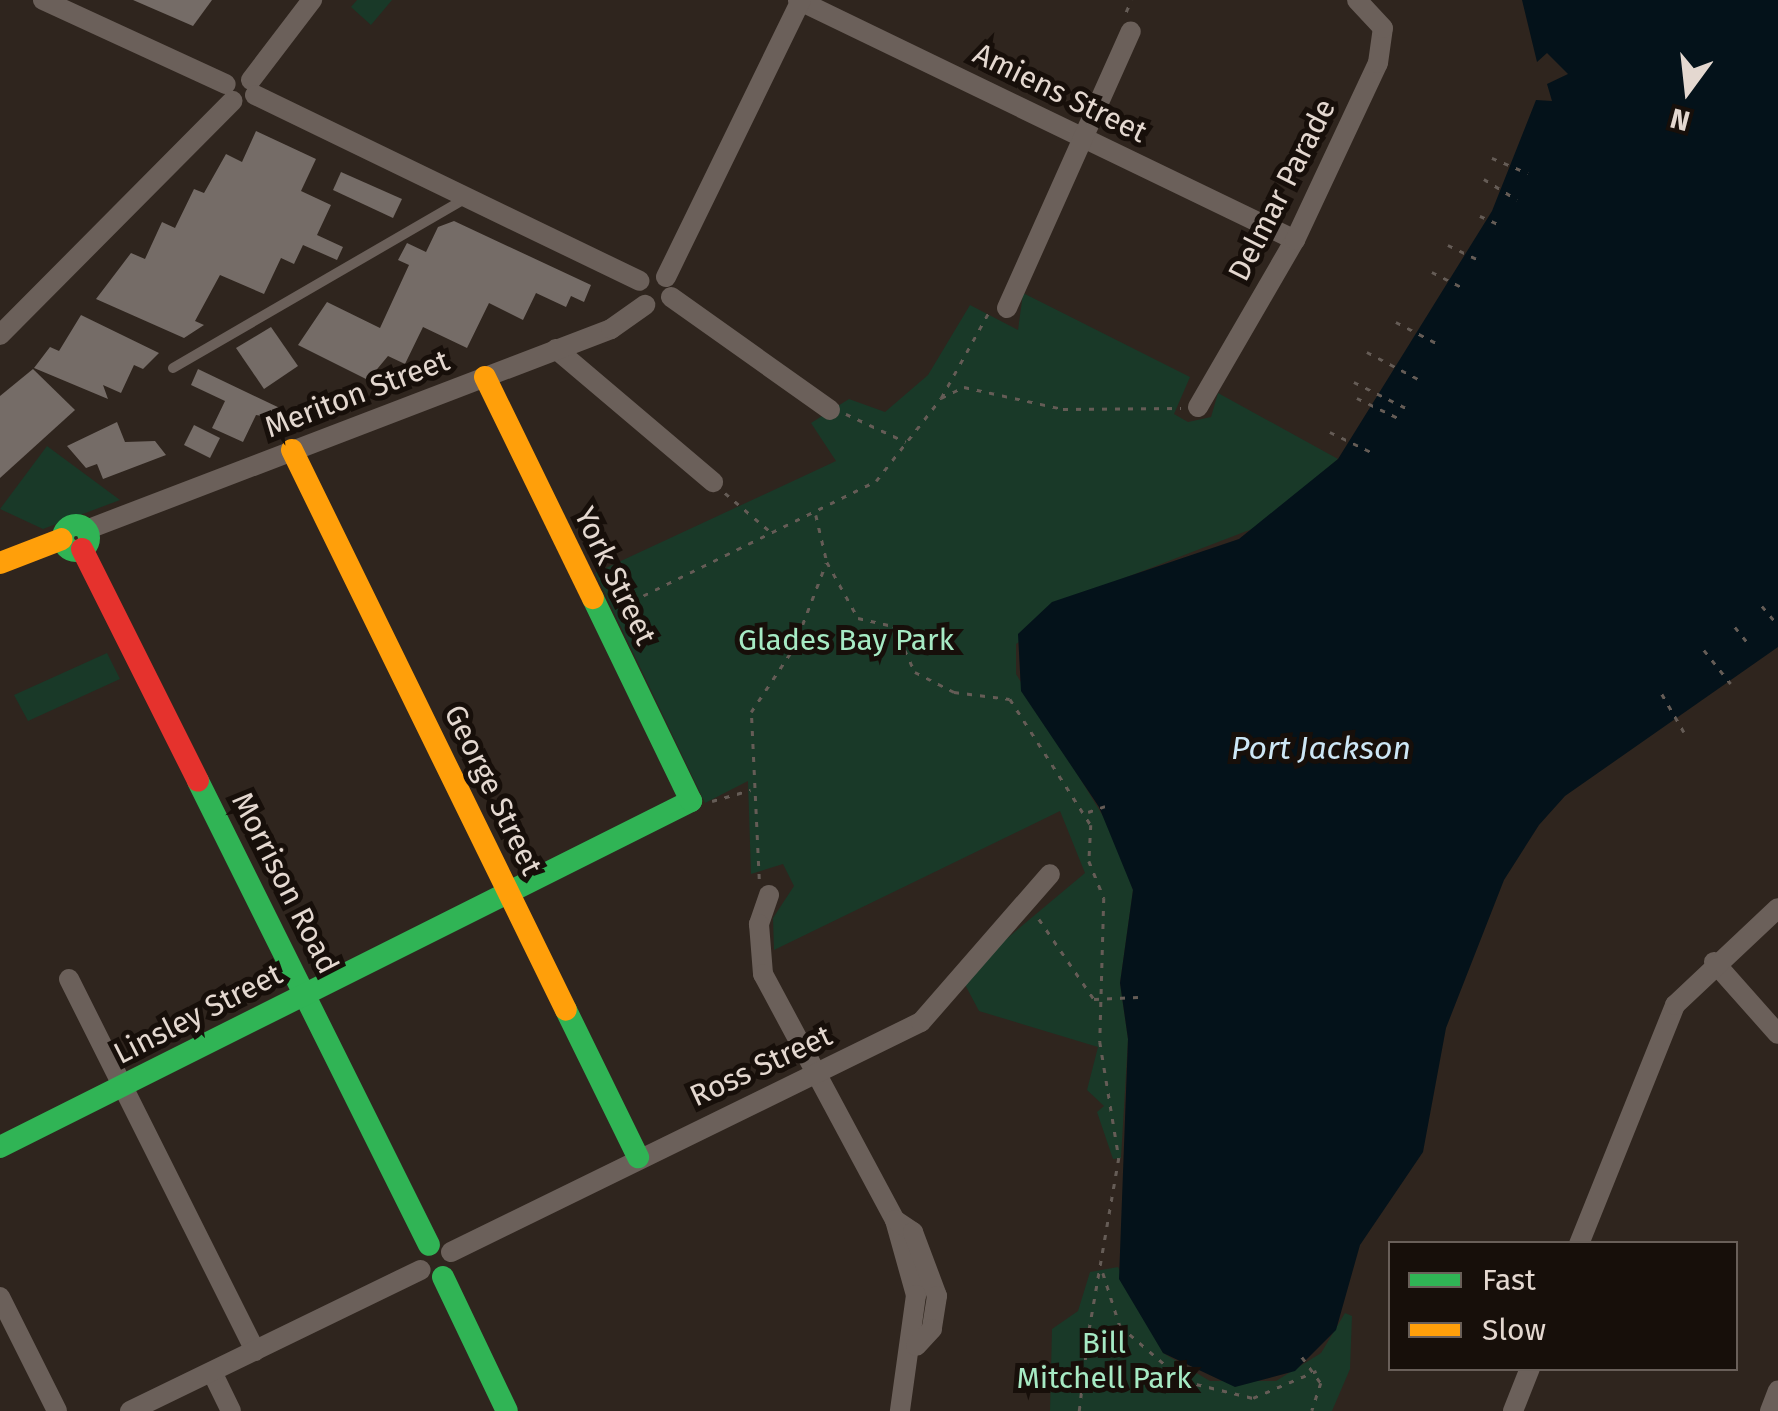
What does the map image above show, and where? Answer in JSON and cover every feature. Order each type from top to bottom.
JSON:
[{"type":"street","points":[[43,0],[229,92],[253,88],[640,282],[669,287],[830,410]]},
{"type":"street","points":[[253,88],[312,0]]},
{"type":"street","points":[[669,287],[800,0]]},
{"type":"street","name":"Amiens Street","points":[[800,0],[1295,240]]},
{"type":"street","name":"Delmar Parade","points":[[1198,407],[1295,240],[1384,43],[1377,16],[1357,0]]},
{"type":"street","points":[[1007,308],[1128,21]]},
{"type":"street","points":[[0,335],[229,92]]},
{"type":"street","points":[[640,282],[644,304]]},
{"type":"street","name":"Meriton Street","points":[[0,563],[77,540],[292,450],[556,349],[669,287]]},
{"type":"street","points":[[556,349],[712,482]]},
{"type":"street","name":"York Street","points":[[484,377],[690,802]]},
{"type":"street","name":"George Street","points":[[292,450],[638,1157]]},
{"type":"street","name":"Morrison Road","points":[[77,540],[440,1248]]},
{"type":"street","name":"Linsley Street","points":[[0,1147],[690,802]]},
{"type":"street","name":"Ross Street","points":[[440,1248],[921,1022],[1050,874]]},
{"type":"street","points":[[770,895],[760,924],[763,974],[894,1220],[916,1295],[916,1346],[900,1411]]},
{"type":"street","points":[[1580,1241],[1665,1025],[1714,962],[1778,908]]},
{"type":"street","points":[[1714,962],[1778,1034]]},
{"type":"street","points":[[69,980],[126,1084],[255,1351]]},
{"type":"street","points":[[440,1248],[432,1274],[508,1411]]},
{"type":"street","points":[[130,1411],[255,1351],[432,1274]]},
{"type":"street","points":[[0,1297],[57,1411]]},
{"type":"street","points":[[1514,1411],[1529,1371]]},
{"type":"street","points":[[212,1372],[231,1411]]},
{"type":"street","points":[[1770,1411],[1778,1390]]},
{"type":"lane","points":[[173,368],[466,198]]},
{"type":"path","points":[[1128,21],[1131,0]]},
{"type":"path","points":[[1492,158],[1528,173]]},
{"type":"path","points":[[1484,179],[1517,200]]},
{"type":"path","points":[[1480,216],[1498,224]]},
{"type":"path","points":[[1448,245],[1481,260]]},
{"type":"path","points":[[1432,272],[1466,289]]},
{"type":"path","points":[[600,616],[816,515],[876,481],[941,398],[983,308],[1007,308]]},
{"type":"path","points":[[1396,322],[1440,345]]},
{"type":"path","points":[[1368,352],[1420,380]]},
{"type":"path","points":[[1354,382],[1410,410]]},
{"type":"path","points":[[941,398],[976,386],[1063,409],[1198,407]]},
{"type":"path","points":[[1357,398],[1398,418]]},
{"type":"path","points":[[830,410],[908,442]]},
{"type":"path","points":[[1330,432],[1373,453]]},
{"type":"path","points":[[712,482],[772,533]]},
{"type":"path","points":[[816,515],[827,562],[858,618],[894,626],[915,672],[954,692],[1010,699],[1067,798],[1086,812],[1104,898],[1098,998],[1119,1158],[1079,1411]]},
{"type":"path","points":[[770,895],[754,870],[751,712],[794,649],[827,562]]},
{"type":"path","points":[[1762,606],[1778,624]]},
{"type":"path","points":[[1735,627],[1748,644]]},
{"type":"path","points":[[1704,650],[1731,684]]},
{"type":"path","points":[[1662,694],[1684,732]]},
{"type":"path","points":[[690,802],[752,791]]},
{"type":"path","points":[[1086,812],[1105,806]]},
{"type":"path","points":[[1027,901],[1098,998]]},
{"type":"path","points":[[1098,998],[1138,996]]},
{"type":"path","points":[[1103,1271],[1120,1326],[1162,1368],[1234,1398],[1275,1394],[1316,1371]]},
{"type":"path","points":[[1087,1343],[1120,1326]]},
{"type":"path","points":[[1302,1357],[1316,1371]]},
{"type":"path","points":[[1312,1411],[1316,1371]]},
{"type":"green space","points":[[357,0],[392,0],[371,25],[351,7]]},
{"type":"green space","name":"Glades Bay Park","points":[[1023,293],[1190,377],[1174,414],[1188,422],[1211,417],[1218,393],[1338,459],[1265,524],[1101,587],[1016,644],[1016,674],[1114,834],[1133,890],[1120,983],[1128,1039],[1121,1158],[1113,1159],[1097,1112],[1104,1106],[1087,1090],[1098,1047],[979,1011],[961,977],[1085,873],[1060,811],[774,950],[773,918],[794,886],[783,864],[751,874],[748,781],[705,803],[595,573],[836,461],[811,423],[849,399],[885,412],[928,375],[970,305],[1018,330]]},
{"type":"green space","points":[[47,446],[120,500],[43,529],[0,509]]},
{"type":"green space","points":[[107,653],[120,679],[28,721],[14,695]]},
{"type":"green space","name":"Bill Mitchell Park","points":[[1118,1267],[1163,1353],[1210,1381],[1276,1381],[1321,1353],[1345,1313],[1352,1316],[1350,1369],[1332,1411],[1050,1411],[1052,1329],[1078,1311],[1090,1272]]},
{"type":"water","name":"Port Jackson","points":[[1522,0],[1778,0],[1778,647],[1565,796],[1539,825],[1504,880],[1446,1028],[1423,1152],[1360,1245],[1336,1330],[1295,1371],[1235,1387],[1163,1353],[1119,1279],[1128,1039],[1120,983],[1133,890],[1099,807],[1021,691],[1018,634],[1052,602],[1239,539],[1338,459],[1492,211],[1536,100],[1552,101],[1547,84],[1568,74],[1547,53],[1537,62]]},
{"type":"building","points":[[133,0],[212,0],[193,26]]},
{"type":"building","points":[[256,131],[316,159],[301,191],[331,205],[317,235],[343,247],[337,260],[303,245],[294,264],[281,258],[264,294],[220,275],[195,321],[204,325],[184,338],[96,299],[131,253],[145,259],[162,222],[175,228],[194,189],[204,193],[226,154],[242,162]]},
{"type":"building","points":[[341,172],[402,199],[393,218],[333,190]]},
{"type":"building","points":[[454,221],[591,285],[584,302],[571,296],[566,307],[536,293],[523,320],[489,303],[467,348],[423,327],[405,364],[388,356],[368,380],[298,345],[327,302],[380,328],[409,265],[398,260],[407,243],[426,252],[438,227]]},
{"type":"building","points":[[81,315],[159,353],[143,369],[134,365],[121,393],[103,385],[108,399],[34,368],[50,347],[59,351]]},
{"type":"building","points":[[271,327],[298,366],[264,389],[236,348]]},
{"type":"building","points":[[33,369],[75,410],[0,478],[0,396]]},
{"type":"building","points":[[198,369],[284,410],[280,419],[256,415],[243,442],[212,428],[225,401],[191,385]]},
{"type":"building","points":[[117,422],[125,442],[155,441],[166,455],[103,479],[97,464],[86,468],[67,446]]},
{"type":"building","points":[[194,425],[220,438],[210,458],[184,445]]},
{"type":"traffic: fast","points":[[76,525],[85,529],[89,538],[85,547],[76,551],[67,547],[63,538],[67,529],[76,525]]},
{"type":"traffic: fast","points":[[0,1147],[691,801],[593,598]]},
{"type":"traffic: fast","points":[[198,781],[429,1245]]},
{"type":"traffic: fast","points":[[566,1010],[638,1157]]},
{"type":"traffic: fast","points":[[443,1277],[507,1411]]},
{"type":"traffic: slow","points":[[485,377],[593,598]]},
{"type":"traffic: slow","points":[[292,450],[566,1010]]},
{"type":"traffic: slow","points":[[0,563],[62,539]]},
{"type":"traffic: jam","points":[[82,549],[198,781]]}]
